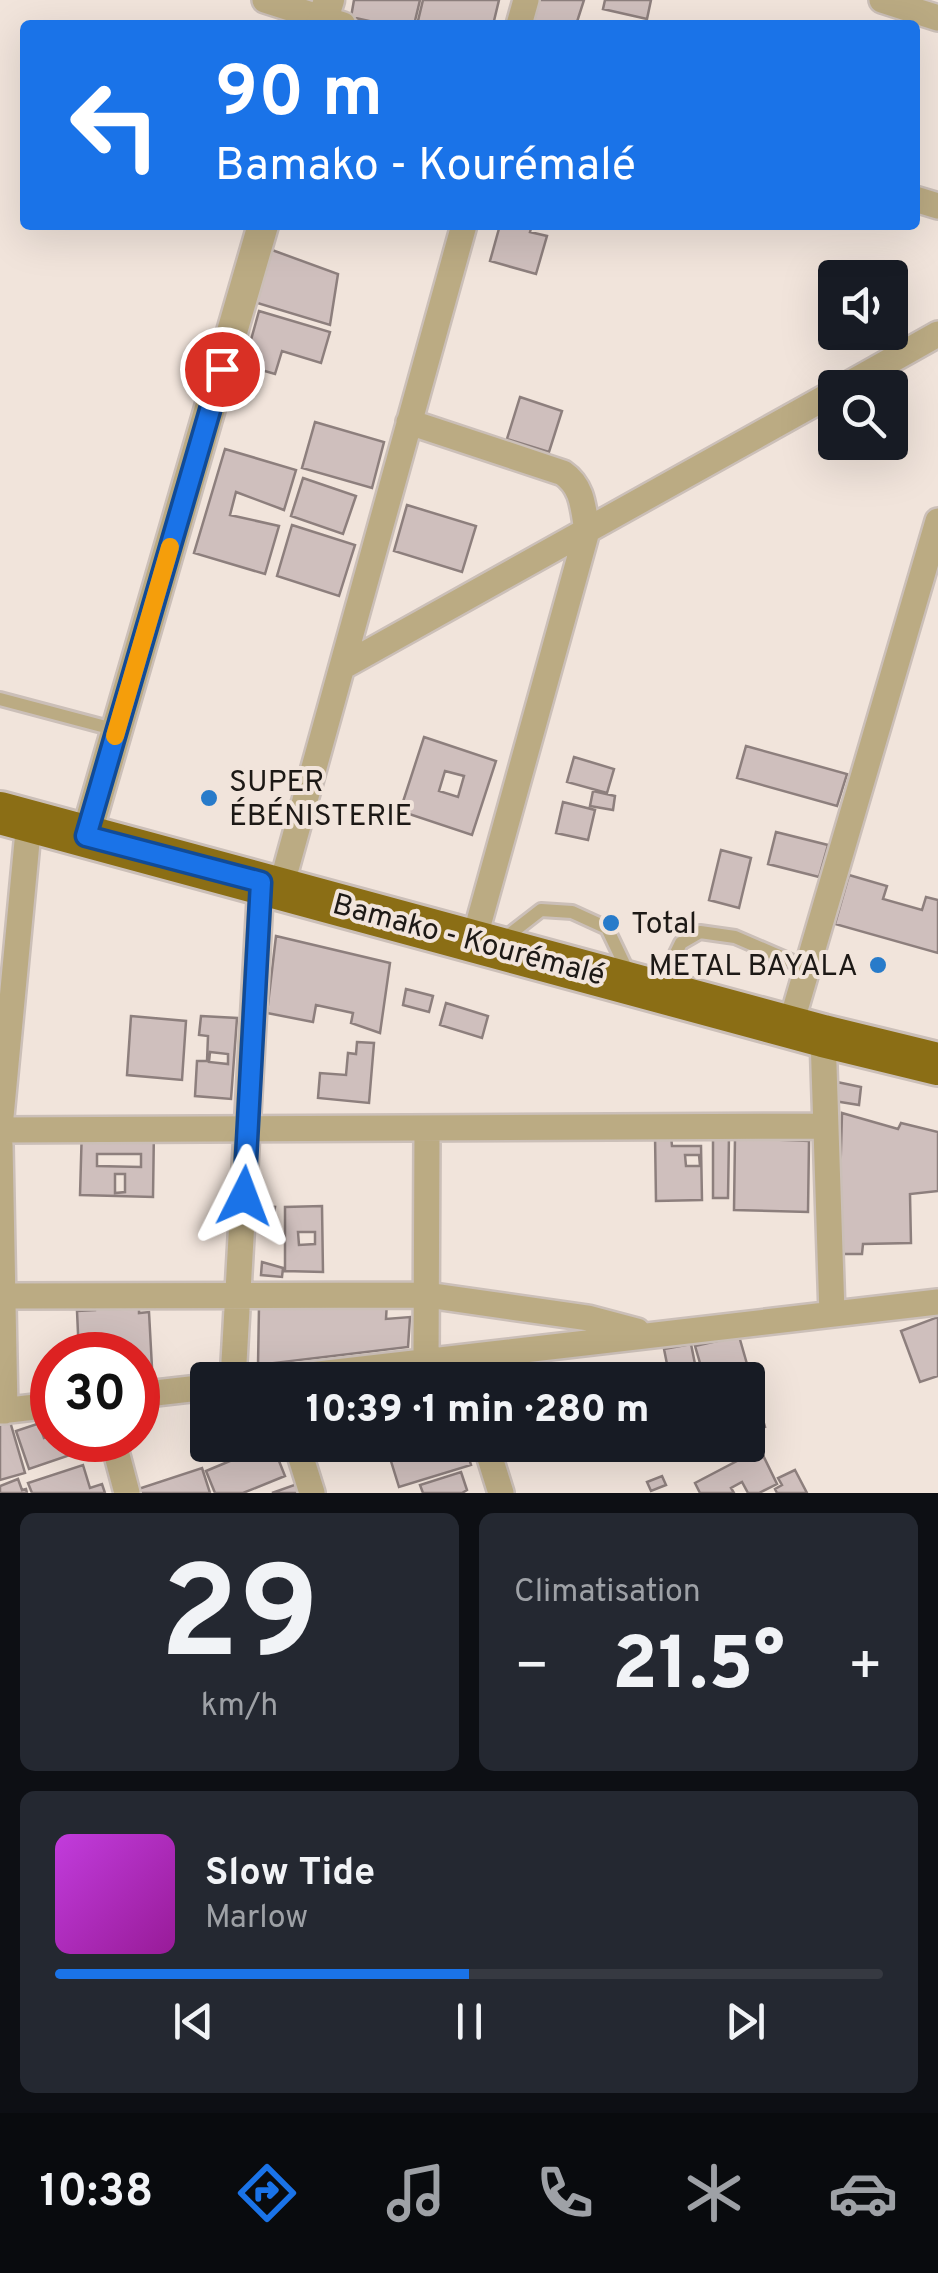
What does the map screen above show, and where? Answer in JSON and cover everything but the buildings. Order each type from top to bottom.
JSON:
[{"type":"highway","name":"Bamako - Kourémalé","points":[[14,816],[807,1032],[938,1064]]},
{"type":"street","points":[[265,0],[329,17]]},
{"type":"street","points":[[882,0],[938,18]]},
{"type":"street","points":[[86,836],[262,230]]},
{"type":"street","points":[[234,1362],[248,1131],[271,884],[342,667],[463,230]]},
{"type":"street","points":[[874,370],[938,334]]},
{"type":"street","points":[[342,667],[818,402]]},
{"type":"street","points":[[409,422],[563,473],[575,481],[580,492],[587,531],[485,943]]},
{"type":"street","points":[[832,1314],[826,1126],[807,1032],[808,968],[938,521]]},
{"type":"street","points":[[14,816],[0,1128],[248,1131],[826,1126]]},
{"type":"street","points":[[426,1362],[427,1130]]},
{"type":"street","points":[[0,1145],[2,1411],[30,1408]]},
{"type":"street","points":[[2,1296],[427,1294],[588,1318],[651,1336]]},
{"type":"street","points":[[502,1362],[651,1336],[938,1302]]},
{"type":"street","points":[[160,1392],[190,1389]]},
{"type":"street","points":[[118,1462],[127,1493]]},
{"type":"street","points":[[303,1462],[312,1493]]},
{"type":"street","points":[[492,1462],[502,1493]]},
{"type":"lane","points":[[0,699],[116,730]]},
{"type":"lane","points":[[646,987],[682,944],[700,932],[735,938],[808,968]]},
{"type":"slow traffic","points":[[115,736],[170,547]]},
{"type":"place","name":"SUPER ÉBÉNISTERIE","points":[[209,798]]},
{"type":"place","name":"Total","points":[[611,923]]},
{"type":"place","name":"METAL BAYALA","points":[[878,965]]},
{"type":"route","points":[[222,369],[86,836],[261,882],[244,1196]]}]
